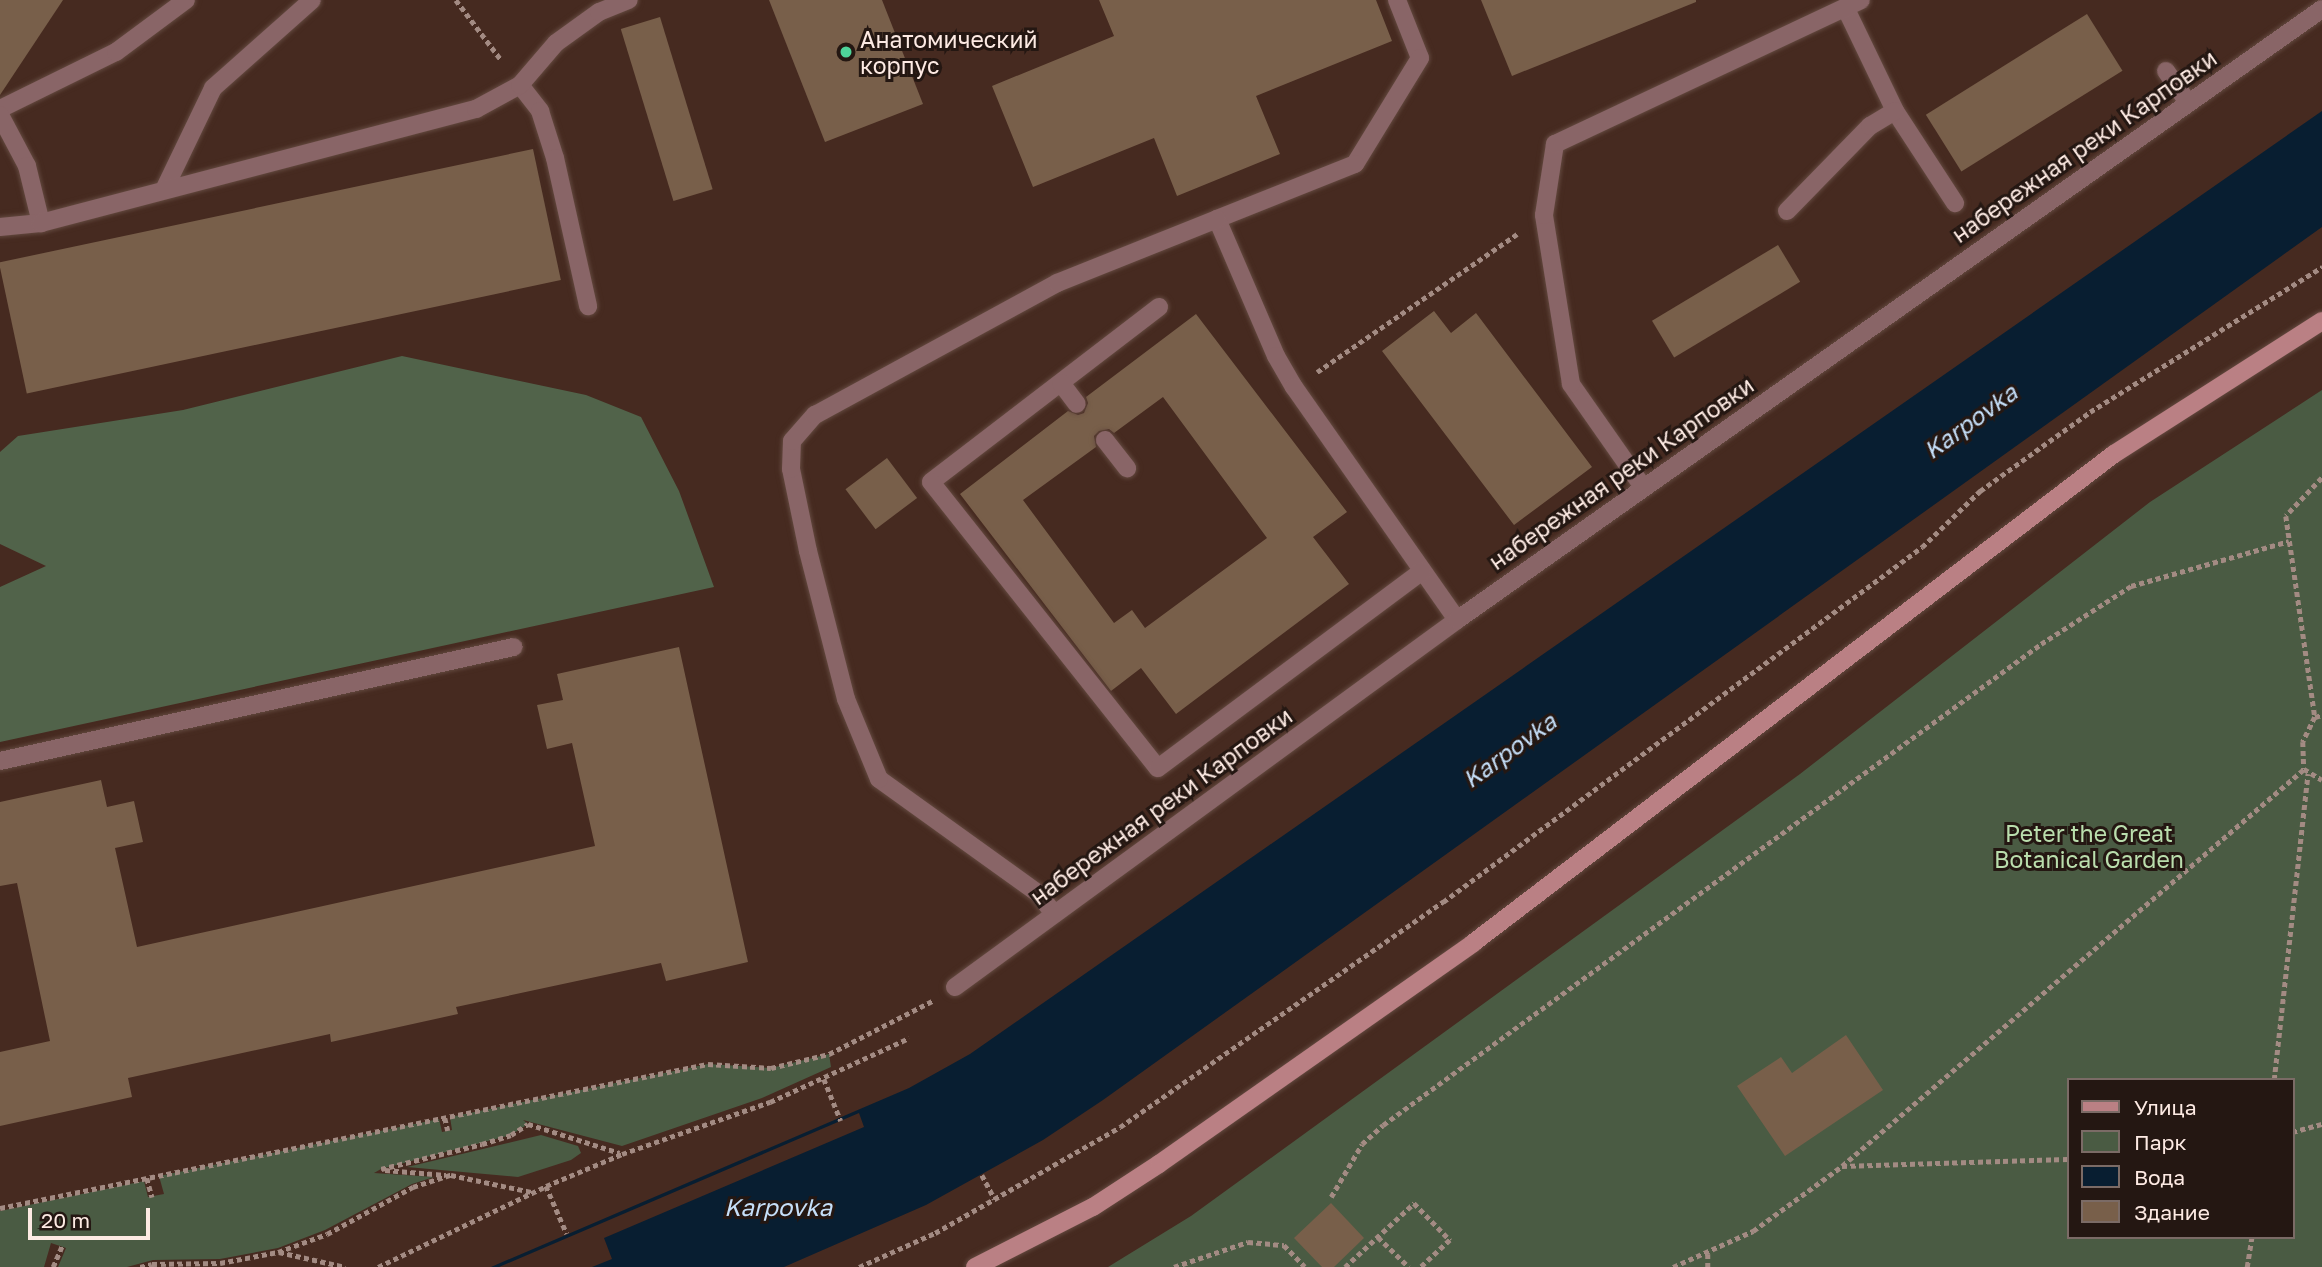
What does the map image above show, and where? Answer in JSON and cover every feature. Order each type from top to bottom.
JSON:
[{"type":"street","points":[[975,1267],[1093,1207],[1159,1164],[1473,943],[2114,454],[2322,321]]},
{"type":"lane","points":[[0,109],[116,52],[186,0]]},
{"type":"lane","points":[[164,190],[213,88],[312,0]]},
{"type":"lane","points":[[0,227],[41,223],[476,109],[520,85],[556,43],[599,12],[629,0]]},
{"type":"lane","points":[[1054,914],[1039,894],[878,779],[846,699],[808,551],[790,469],[792,441],[815,415],[1056,283],[1355,164],[1420,58],[1397,0]]},
{"type":"lane","points":[[1643,487],[1571,384],[1544,215],[1555,144],[1854,5],[1895,111],[1955,203]]},
{"type":"lane","name":"набережная реки Карповки","points":[[955,987],[1457,620],[2322,9]]},
{"type":"lane","points":[[2166,71],[2188,103]]},
{"type":"lane","points":[[520,85],[540,111],[555,158],[588,306]]},
{"type":"lane","points":[[1787,211],[1870,126],[1895,111]]},
{"type":"lane","points":[[0,115],[27,166],[41,223]]},
{"type":"lane","points":[[1217,219],[1276,356],[1294,387],[1457,620]]},
{"type":"lane","points":[[1159,307],[931,482],[1158,768],[1422,571]]},
{"type":"lane","points":[[1061,383],[1077,404]]},
{"type":"lane","points":[[1105,440],[1127,468]]},
{"type":"lane","points":[[0,761],[514,647]]},
{"type":"path","points":[[456,0],[520,85]]},
{"type":"path","points":[[1294,387],[1544,215]]},
{"type":"path","points":[[859,1267],[935,1233],[1120,1127],[1443,902],[1922,547],[1980,491],[2090,412],[2322,267]]},
{"type":"path","points":[[2274,1078],[2306,771],[2303,742],[2315,717],[2286,516],[2322,478]]},
{"type":"path","points":[[1331,1197],[1344,1170],[1362,1144],[1383,1125],[2041,644],[2131,586],[2289,541]]},
{"type":"path","points":[[2315,717],[2322,715]]},
{"type":"path","points":[[2306,771],[2322,780]]},
{"type":"path","points":[[1673,1267],[1708,1254],[1753,1231],[1842,1166],[2306,771]]},
{"type":"path","points":[[0,1208],[708,1064],[771,1068],[830,1054],[902,1019],[955,987]]},
{"type":"path","points":[[378,1267],[532,1192],[622,1154],[770,1102],[909,1038]]},
{"type":"path","points":[[824,1079],[840,1119]]},
{"type":"path","points":[[445,1118],[447,1131]]},
{"type":"path","points":[[532,1192],[451,1175],[381,1169],[482,1144],[511,1135],[528,1124],[622,1154]]},
{"type":"path","points":[[2294,1131],[2322,1124]]},
{"type":"path","points":[[1842,1166],[2066,1160]]},
{"type":"path","points":[[140,1267],[220,1263],[278,1252],[327,1234],[413,1186],[451,1175]]},
{"type":"path","points":[[982,1175],[995,1199]]},
{"type":"path","points":[[147,1178],[152,1197]]},
{"type":"path","points":[[546,1186],[567,1234]]},
{"type":"path","points":[[1345,1267],[1414,1203],[1450,1240],[1421,1267]]},
{"type":"path","points":[[1378,1237],[1409,1267]]},
{"type":"path","points":[[2247,1267],[2252,1239]]},
{"type":"path","points":[[1174,1267],[1248,1242],[1284,1245],[1305,1267]]},
{"type":"path","points":[[53,1267],[62,1247]]},
{"type":"path","points":[[278,1252],[345,1267]]},
{"type":"path","points":[[1708,1254],[1708,1267]]},
{"type":"green space","points":[[402,356],[586,395],[641,417],[679,491],[714,587],[0,742],[0,587],[46,566],[0,544],[0,452],[18,436],[183,410]]},
{"type":"green space","name":"Peter the Great Botanical Garden","points":[[2322,390],[2322,1267],[1108,1267],[1191,1216],[1800,774],[2150,502]]},
{"type":"green space","points":[[829,1054],[831,1067],[762,1098],[622,1146],[523,1120],[528,1124],[511,1135],[381,1169],[374,1173],[434,1177],[412,1184],[325,1230],[278,1248],[220,1259],[153,1260],[127,1267],[58,1267],[66,1248],[51,1243],[44,1267],[0,1267],[0,1211],[144,1181],[148,1197],[164,1194],[159,1176],[439,1119],[442,1132],[452,1130],[450,1117],[708,1064],[771,1068]]},
{"type":"green space","points":[[541,1135],[578,1146],[581,1153],[571,1160],[518,1177],[407,1167]]},
{"type":"water","name":"Karpovka","points":[[2322,111],[2322,227],[1103,1100],[1043,1140],[926,1205],[784,1267],[491,1267],[909,1088],[970,1054]]},
{"type":"pier","points":[[859,1113],[864,1127],[604,1238],[612,1259],[592,1267],[499,1267]]},
{"type":"building","points":[[0,0],[63,0],[0,95]]},
{"type":"building","name":"Анатомический корпус","points":[[769,0],[882,0],[923,104],[825,142]]},
{"type":"building","points":[[1099,0],[1376,0],[1392,41],[1256,96],[1280,154],[1177,196],[1154,138],[1033,187],[992,86],[1114,36]]},
{"type":"building","points":[[1481,0],[1696,0],[1696,2],[1512,76]]},
{"type":"building","points":[[2087,14],[2123,71],[1961,172],[1926,115]]},
{"type":"building","points":[[660,17],[713,189],[673,201],[621,29]]},
{"type":"building","points":[[533,149],[561,280],[27,394],[0,262]]},
{"type":"building","points":[[1778,245],[1800,282],[1674,358],[1652,321]]},
{"type":"building","points":[[1434,311],[1451,333],[1476,313],[1592,467],[1514,525],[1382,351]]},
{"type":"building","points":[[1196,314],[1347,512],[1313,537],[1349,584],[1176,714],[1141,668],[1111,691],[960,494],[1068,411],[1078,415],[1084,413],[1088,403],[1086,397]],"holes":[[[1163,397],[1267,538],[1145,628],[1132,610],[1114,623],[1023,500],[1096,447],[1094,436],[1099,431],[1109,429],[1114,433]]]},
{"type":"building","points":[[887,458],[917,498],[876,529],[845,489]]},
{"type":"building","points":[[679,647],[748,962],[666,981],[661,963],[456,1007],[458,1014],[331,1042],[330,1034],[128,1078],[132,1097],[0,1126],[0,1052],[50,1041],[17,883],[0,886],[0,802],[101,780],[107,807],[134,801],[143,842],[115,848],[137,947],[595,846],[572,743],[547,749],[537,705],[563,700],[557,674]]},
{"type":"building","points":[[1846,1035],[1883,1090],[1785,1156],[1737,1086],[1781,1057],[1792,1073]]},
{"type":"building","points":[[1331,1203],[1364,1238],[1334,1267],[1322,1267],[1294,1238]]},
{"type":"place","name":"Анатомический корпус","points":[[846,52]]}]
